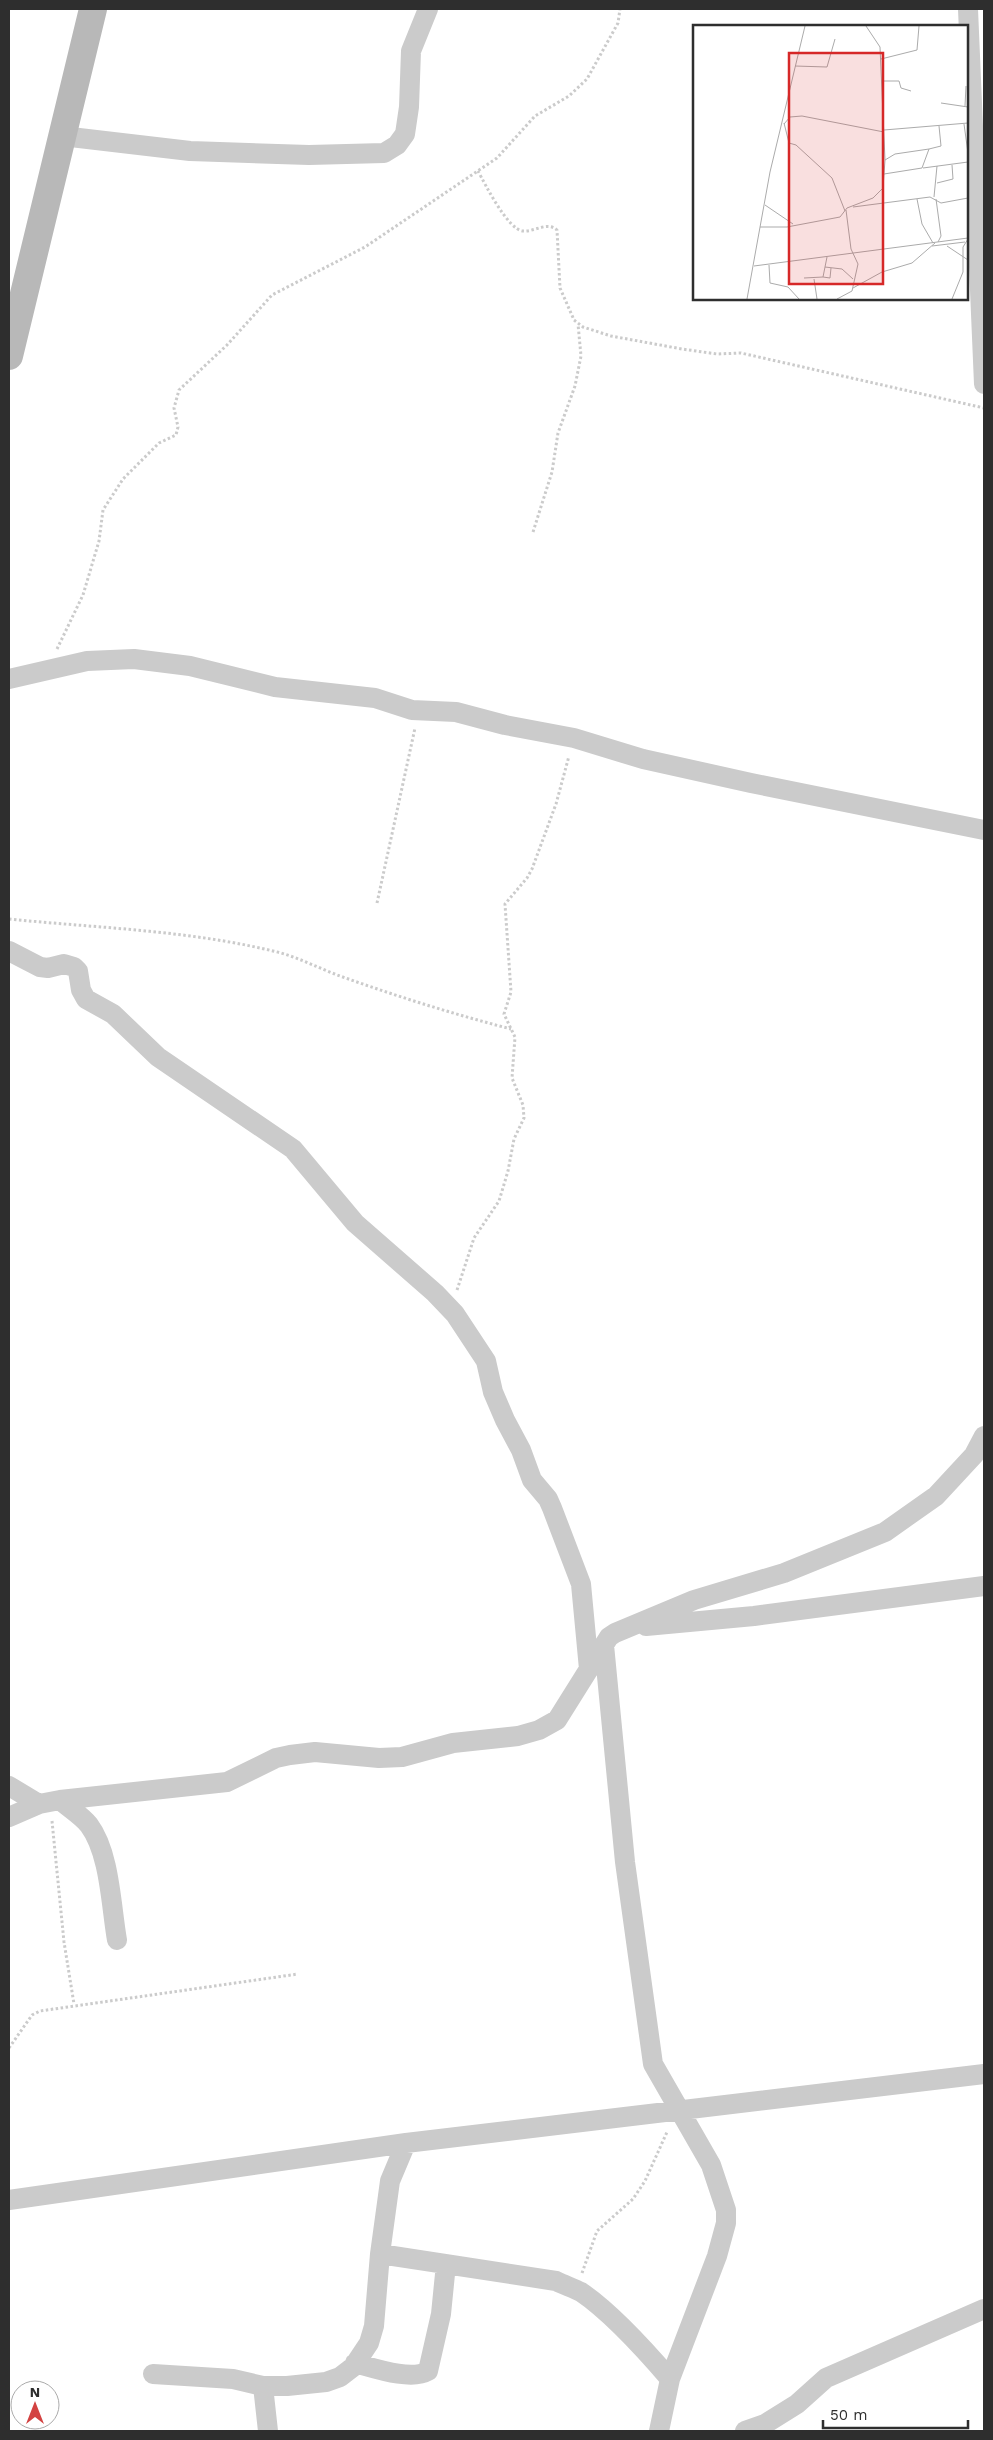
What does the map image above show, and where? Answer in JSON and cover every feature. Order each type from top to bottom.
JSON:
[{"type":"street","points":[[9,356],[93,9]]},
{"type":"street","points":[[62,136],[190,151],[309,154],[384,153],[397,145],[405,134],[409,107],[411,52],[428,9]]},
{"type":"street","points":[[968,9],[977,52],[984,384]]},
{"type":"street","points":[[9,679],[87,662],[134,659],[190,666],[274,686],[375,698],[400,707],[419,710],[456,712],[505,725],[574,738],[643,759],[751,784],[984,830]]},
{"type":"street","points":[[9,951],[40,967],[48,968],[64,964],[74,967],[78,971],[81,990],[86,999],[113,1014],[158,1057],[292,1149],[356,1223],[435,1293],[451,1310],[486,1361],[493,1392],[521,1450],[532,1480],[550,1504],[581,1584],[589,1669]]},
{"type":"street","points":[[9,1817],[50,1802],[227,1782],[276,1758],[290,1755],[315,1752],[379,1758],[402,1758],[420,1751],[453,1743],[518,1736],[539,1730],[557,1720],[609,1637],[694,1600],[784,1573],[886,1532],[936,1496],[974,1455],[984,1436]]},
{"type":"street","points":[[626,1628],[754,1616],[984,1586]]},
{"type":"street","points":[[604,1645],[625,1862],[648,2039],[653,2064],[675,2109],[711,2165],[724,2199],[726,2217],[717,2256],[670,2379],[659,2431]]},
{"type":"street","points":[[9,1786],[50,1802],[88,1824],[96,1837],[103,1857],[116,1940]]},
{"type":"street","points":[[9,2200],[406,2143],[675,2109],[765,2102],[984,2074]]},
{"type":"street","points":[[153,2374],[226,2378],[263,2386],[326,2382],[340,2377],[356,2363],[369,2343],[374,2326],[380,2254],[390,2181],[406,2143]]},
{"type":"street","points":[[380,2254],[556,2281],[580,2292],[643,2348],[670,2379]]},
{"type":"street","points":[[356,2363],[391,2372],[414,2375],[428,2371],[441,2314],[446,2264]]},
{"type":"street","points":[[745,2431],[765,2424],[798,2404],[826,2378],[984,2309]]},
{"type":"street","points":[[263,2386],[268,2431]]},
{"type":"path","points":[[38,672],[52,659],[83,595],[99,541],[103,510],[123,479],[159,443],[176,435],[178,427],[174,408],[179,390],[227,345],[272,295],[365,247],[497,158],[535,116],[569,96],[587,79],[618,23],[620,9]]},
{"type":"path","points":[[478,171],[503,213],[517,229],[528,230],[549,226],[557,230],[560,288],[574,320],[583,327],[611,336],[718,354],[741,353],[984,408]]},
{"type":"path","points":[[534,532],[552,472],[558,433],[574,386],[581,356],[578,323]]},
{"type":"path","points":[[377,903],[419,710]]},
{"type":"path","points":[[451,1310],[474,1238],[499,1202],[508,1171],[514,1139],[524,1118],[524,1104],[512,1078],[516,1043],[504,1014],[511,992],[506,904],[527,878],[532,868],[556,804],[574,738]]},
{"type":"path","points":[[9,919],[146,930],[230,941],[275,951],[339,976],[438,1010],[511,1030]]},
{"type":"path","points":[[50,1802],[64,1942],[74,2004]]},
{"type":"path","points":[[9,2048],[32,2015],[40,2011],[74,2004],[298,1974]]},
{"type":"path","points":[[573,2289],[584,2271],[597,2231],[633,2199],[645,2181],[675,2109]]}]
